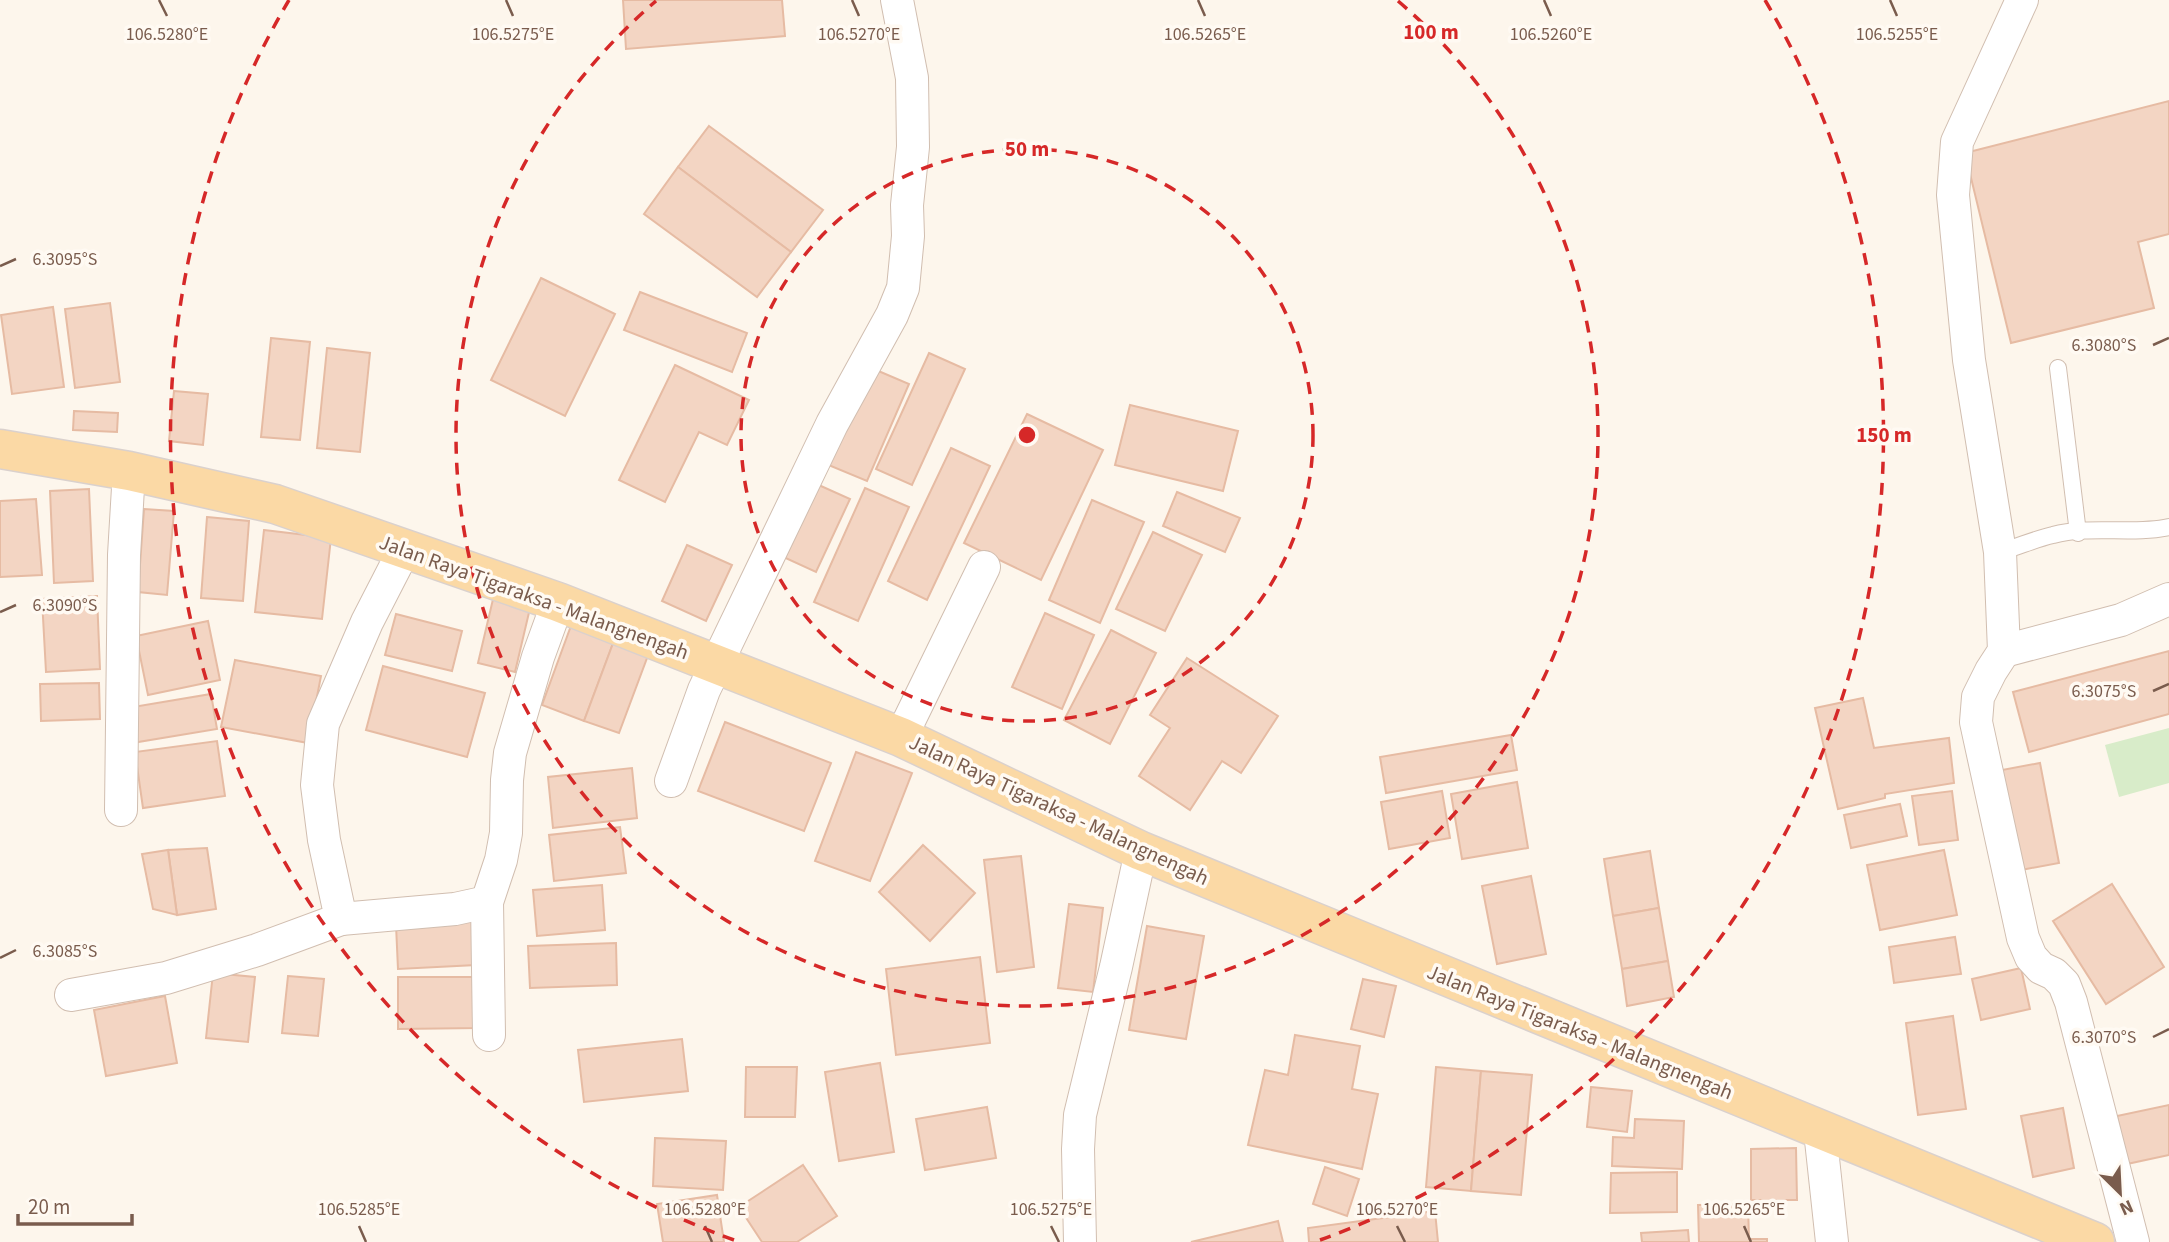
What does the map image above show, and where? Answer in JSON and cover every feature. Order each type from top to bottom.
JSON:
[{"type":"main road","name":"Jalan Raya Tigaraksa - Malangnengah","points":[[0,449],[128,471],[275,504],[558,602],[901,737],[1140,851],[2095,1242]]},
{"type":"street","points":[[671,780],[697,708],[717,665],[832,424],[892,315],[903,288],[913,147],[912,78],[897,0]]},
{"type":"street","points":[[2022,0],[1957,142],[1953,195],[1969,360],[2000,552],[2004,651],[1978,697],[1976,722],[2023,937],[2031,957],[2041,968],[2054,974],[2064,984],[2071,1002],[2133,1242]]},
{"type":"street","points":[[121,810],[124,555],[128,471]]},
{"type":"street","points":[[341,919],[324,840],[317,785],[323,724],[367,622],[404,550]]},
{"type":"street","points":[[901,737],[984,567]]},
{"type":"street","points":[[2004,651],[2122,620],[2169,599]]},
{"type":"street","points":[[489,1035],[487,902],[501,860],[506,833],[510,753],[538,657],[558,602]]},
{"type":"street","points":[[1080,1242],[1080,1115],[1116,967],[1140,851]]},
{"type":"street","points":[[71,995],[166,978],[257,950],[341,919],[455,909],[487,902]]},
{"type":"street","points":[[1820,1131],[1832,1242]]},
{"type":"lane","points":[[2058,368],[2078,533]]},
{"type":"lane","points":[[2000,552],[2054,534],[2169,527]]},
{"type":"green space","points":[[2169,728],[2169,783],[2119,797],[2105,745]]},
{"type":"building","points":[[623,0],[782,0],[785,36],[626,49]]},
{"type":"building","points":[[2169,101],[2169,234],[2138,242],[2154,308],[2011,343],[1965,153]]},
{"type":"building","points":[[709,126],[823,210],[791,252],[678,167]]},
{"type":"building","points":[[678,167],[791,252],[757,297],[644,214]]},
{"type":"building","points":[[541,278],[615,314],[565,416],[491,380]]},
{"type":"building","points":[[640,292],[747,333],[732,372],[624,330]]},
{"type":"building","points":[[110,303],[120,382],[75,388],[65,309]]},
{"type":"building","points":[[53,307],[64,387],[12,394],[1,315]]},
{"type":"building","points":[[271,338],[310,342],[300,440],[261,437]]},
{"type":"building","points":[[327,348],[370,353],[360,452],[317,448]]},
{"type":"building","points":[[929,353],[965,369],[912,485],[876,469]]},
{"type":"building","points":[[675,365],[749,400],[727,445],[699,432],[665,502],[619,480]]},
{"type":"building","points":[[869,367],[909,384],[867,481],[826,464]]},
{"type":"building","points":[[174,391],[208,394],[203,445],[169,441]]},
{"type":"building","points":[[1130,405],[1238,431],[1223,491],[1115,465]]},
{"type":"building","points":[[74,411],[118,413],[117,432],[73,430]]},
{"type":"building","points":[[1027,414],[1103,450],[1041,580],[964,543]]},
{"type":"building","points":[[951,448],[990,466],[927,600],[888,581]]},
{"type":"building","points":[[812,482],[850,499],[816,572],[779,555]]},
{"type":"building","points":[[865,488],[909,507],[858,621],[814,602]]},
{"type":"building","points":[[89,489],[93,581],[54,583],[50,491]]},
{"type":"building","points":[[1177,492],[1240,518],[1225,552],[1163,526]]},
{"type":"building","points":[[36,499],[42,575],[0,577],[0,501]]},
{"type":"building","points":[[1092,500],[1144,522],[1100,623],[1049,600]]},
{"type":"building","points":[[144,509],[174,511],[167,595],[138,592]]},
{"type":"building","points":[[207,517],[249,521],[243,601],[201,598]]},
{"type":"building","points":[[264,530],[331,538],[322,619],[255,612]]},
{"type":"building","points":[[1153,532],[1202,555],[1165,631],[1116,609]]},
{"type":"building","points":[[687,545],[732,565],[706,621],[662,601]]},
{"type":"building","points":[[494,595],[531,604],[515,672],[478,663]]},
{"type":"building","points":[[97,596],[100,669],[46,672],[42,599]]},
{"type":"building","points":[[1045,613],[1094,635],[1062,709],[1012,687]]},
{"type":"building","points":[[396,614],[462,631],[452,671],[385,655]]},
{"type":"building","points":[[208,621],[220,680],[148,695],[136,636]]},
{"type":"building","points":[[572,623],[615,638],[584,721],[542,705]]},
{"type":"building","points":[[1111,630],[1156,653],[1110,744],[1064,720]]},
{"type":"building","points":[[615,638],[650,650],[619,733],[584,721]]},
{"type":"building","points":[[2169,651],[2169,714],[2029,752],[2013,692]]},
{"type":"building","points":[[1187,658],[1278,716],[1241,773],[1222,761],[1190,810],[1139,776],[1170,728],[1150,715]]},
{"type":"building","points":[[235,660],[321,676],[308,743],[221,727]]},
{"type":"building","points":[[383,666],[485,693],[467,757],[366,730]]},
{"type":"building","points":[[99,683],[100,719],[41,721],[40,684]]},
{"type":"building","points":[[211,694],[217,729],[132,743],[127,708]]},
{"type":"building","points":[[1863,698],[1874,748],[1949,738],[1954,783],[1885,794],[1885,798],[1838,809],[1815,708]]},
{"type":"building","points":[[725,722],[831,763],[804,831],[698,791]]},
{"type":"building","points":[[1511,735],[1517,770],[1386,793],[1380,757]]},
{"type":"building","points":[[217,741],[225,796],[143,808],[135,752]]},
{"type":"building","points":[[856,752],[912,773],[870,881],[815,861]]},
{"type":"building","points":[[2040,763],[2059,863],[2021,870],[2002,770]]},
{"type":"building","points":[[632,768],[637,818],[553,828],[548,777]]},
{"type":"building","points":[[1517,782],[1528,848],[1462,859],[1451,794]]},
{"type":"building","points":[[1442,791],[1450,838],[1389,849],[1381,802]]},
{"type":"building","points":[[1952,791],[1958,840],[1919,845],[1912,796]]},
{"type":"building","points":[[1900,804],[1907,836],[1851,848],[1844,815]]},
{"type":"building","points":[[620,827],[626,873],[554,881],[549,835]]},
{"type":"building","points":[[923,845],[975,893],[930,941],[879,892]]},
{"type":"building","points":[[207,848],[216,909],[177,915],[168,850]]},
{"type":"building","points":[[168,850],[177,915],[153,909],[142,854]]},
{"type":"building","points":[[1944,850],[1957,915],[1880,930],[1867,865]]},
{"type":"building","points":[[1650,851],[1659,908],[1613,916],[1604,859]]},
{"type":"building","points":[[1021,856],[1034,967],[997,972],[984,860]]},
{"type":"building","points":[[1531,876],[1546,954],[1497,964],[1482,886]]},
{"type":"building","points":[[2112,884],[2164,967],[2106,1004],[2053,921]]},
{"type":"building","points":[[602,885],[605,930],[537,936],[533,890]]},
{"type":"building","points":[[1069,904],[1103,908],[1093,992],[1058,988]]},
{"type":"building","points":[[1659,908],[1668,961],[1622,969],[1613,916]]},
{"type":"building","points":[[474,921],[476,965],[398,969],[396,925]]},
{"type":"building","points":[[1147,926],[1204,936],[1186,1039],[1129,1030]]},
{"type":"building","points":[[1955,937],[1961,974],[1894,983],[1889,947]]},
{"type":"building","points":[[616,943],[617,985],[530,988],[528,946]]},
{"type":"building","points":[[980,957],[990,1043],[896,1055],[886,969]]},
{"type":"building","points":[[1668,961],[1674,997],[1627,1006],[1622,969]]},
{"type":"building","points":[[2021,968],[2030,1009],[1981,1020],[1972,979]]},
{"type":"building","points":[[213,973],[255,977],[248,1042],[206,1038]]},
{"type":"building","points":[[288,976],[324,979],[318,1036],[282,1033]]},
{"type":"building","points":[[398,977],[479,977],[479,1028],[398,1029]]},
{"type":"building","points":[[1363,979],[1396,986],[1384,1037],[1351,1029]]},
{"type":"building","points":[[165,996],[177,1063],[106,1076],[94,1010]]},
{"type":"building","points":[[1953,1016],[1966,1109],[1918,1115],[1906,1023]]},
{"type":"building","points":[[1295,1035],[1360,1046],[1352,1089],[1378,1094],[1362,1169],[1248,1145],[1265,1070],[1288,1075]]},
{"type":"building","points":[[682,1039],[688,1091],[584,1102],[578,1050]]},
{"type":"building","points":[[880,1063],[894,1152],[839,1161],[825,1072]]},
{"type":"building","points":[[746,1067],[797,1067],[795,1117],[745,1117]]},
{"type":"building","points":[[1436,1067],[1481,1071],[1471,1191],[1426,1187]]},
{"type":"building","points":[[1481,1071],[1532,1075],[1521,1195],[1471,1191]]},
{"type":"building","points":[[1591,1087],[1632,1091],[1627,1132],[1587,1127]]},
{"type":"building","points":[[2169,1105],[2169,1155],[2127,1164],[2117,1116]]},
{"type":"building","points":[[987,1107],[996,1158],[925,1170],[916,1119]]},
{"type":"building","points":[[2063,1108],[2074,1168],[2033,1177],[2021,1116]]},
{"type":"building","points":[[1635,1119],[1684,1121],[1682,1169],[1612,1166],[1613,1137],[1634,1138]]},
{"type":"building","points":[[655,1138],[726,1141],[723,1190],[653,1186]]},
{"type":"building","points":[[1796,1148],[1797,1200],[1751,1200],[1751,1149]]},
{"type":"building","points":[[803,1165],[837,1216],[797,1242],[762,1242],[739,1207]]},
{"type":"building","points":[[1325,1167],[1359,1179],[1347,1216],[1313,1204]]},
{"type":"building","points":[[1677,1172],[1677,1212],[1610,1213],[1611,1173]]},
{"type":"building","points":[[717,1195],[724,1242],[663,1242],[657,1204]]},
{"type":"building","points":[[1748,1204],[1749,1239],[1767,1239],[1767,1242],[1699,1242],[1698,1205]]},
{"type":"building","points":[[1435,1211],[1438,1242],[1309,1242],[1308,1228]]},
{"type":"building","points":[[1278,1221],[1283,1242],[1191,1242]]},
{"type":"building","points":[[1688,1230],[1689,1242],[1642,1242],[1641,1233]]}]
